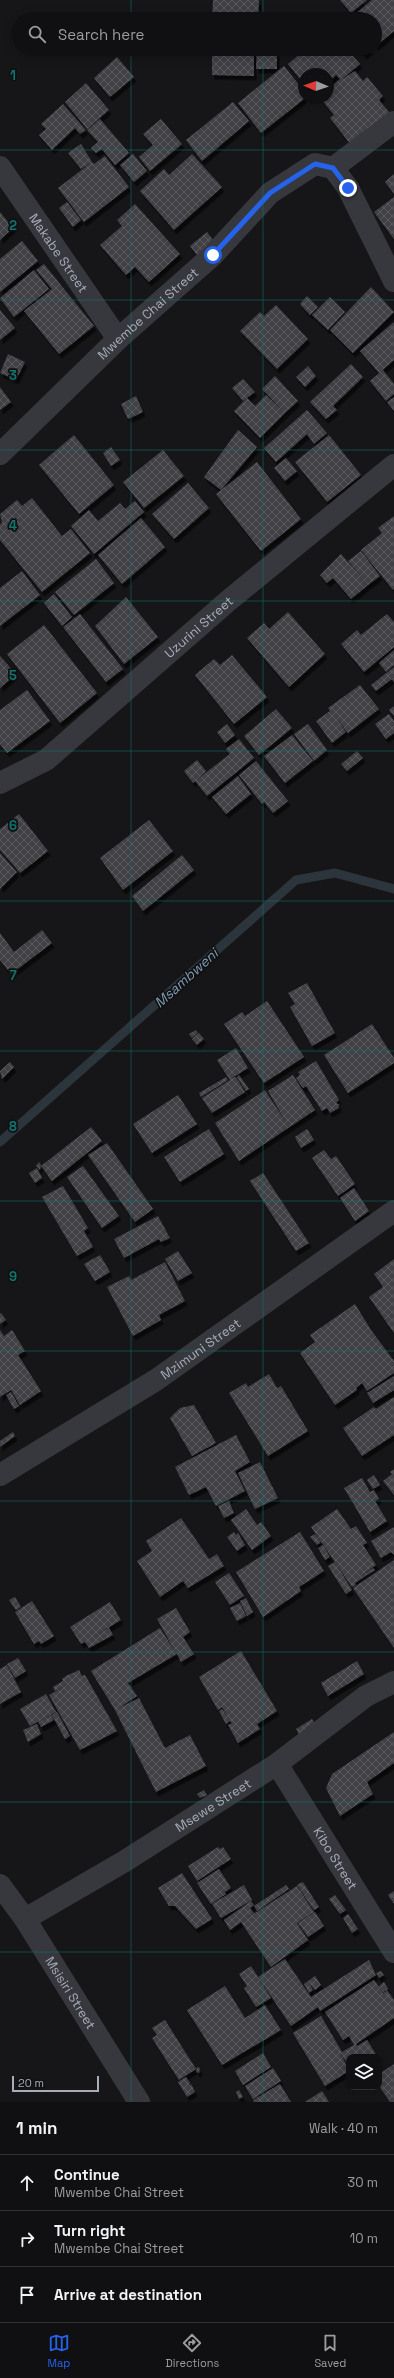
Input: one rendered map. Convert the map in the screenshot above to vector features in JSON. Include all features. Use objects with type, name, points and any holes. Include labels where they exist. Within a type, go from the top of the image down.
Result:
[{"type":"street","points":[[394,122],[333,168],[348,188],[394,281]]},
{"type":"street","name":"Mwembe Chai Street","points":[[0,454],[118,339],[213,255],[270,193],[315,164],[333,168]]},
{"type":"street","name":"Makabe Street","points":[[0,167],[118,339]]},
{"type":"street","name":"Uzurini Street","points":[[0,783],[46,760],[228,601],[394,464]]},
{"type":"street","name":"Mzimuni Street","points":[[0,1475],[156,1380],[394,1211]]},
{"type":"street","name":"Msewe Street","points":[[25,1919],[125,1861],[278,1764],[366,1696],[394,1682]]},
{"type":"street","name":"Kibo Street","points":[[278,1764],[394,1952]]},
{"type":"street","name":"Msisiri Street","points":[[0,1886],[25,1919],[139,2102]]},
{"type":"building","points":[[213,0],[259,0],[258,12],[212,12]]},
{"type":"building","points":[[340,0],[367,0],[352,12],[350,12]]},
{"type":"building","points":[[372,0],[394,0],[394,31],[382,41],[382,12],[357,12]]},
{"type":"building","points":[[212,56],[254,56],[254,76],[212,75]]},
{"type":"building","points":[[257,56],[277,56],[277,69],[256,69]]},
{"type":"building","points":[[298,56],[353,56],[360,64],[341,80],[355,71],[363,81],[367,77],[383,96],[379,100],[390,113],[351,145],[330,118],[334,115],[325,104],[334,104],[334,84],[340,79],[336,75],[334,77],[334,68],[298,68],[298,76],[288,64]]},
{"type":"building","points":[[117,57],[134,77],[110,97],[94,78]]},
{"type":"building","points":[[284,66],[298,84],[298,104],[261,133],[238,103]]},
{"type":"building","points":[[86,83],[109,110],[87,129],[65,102]]},
{"type":"building","points":[[233,102],[249,121],[202,161],[186,140]]},
{"type":"building","points":[[63,104],[86,130],[80,134],[75,128],[52,150],[39,135],[46,129],[41,124]]},
{"type":"building","points":[[100,119],[129,153],[115,165],[102,149],[96,153],[91,148],[98,142],[87,130]]},
{"type":"building","points":[[161,119],[182,144],[150,171],[139,157],[153,145],[143,134]]},
{"type":"building","points":[[81,144],[92,162],[81,169],[68,153]]},
{"type":"building","points":[[133,154],[147,171],[134,182],[120,165]]},
{"type":"building","points":[[192,154],[222,187],[174,230],[140,191],[164,169],[169,175]]},
{"type":"building","points":[[105,156],[129,187],[84,222],[58,188],[92,162],[94,164]]},
{"type":"building","points":[[394,174],[394,194],[385,182]]},
{"type":"building","points":[[394,197],[394,239],[374,212]]},
{"type":"building","points":[[67,202],[81,220],[73,227],[59,208]]},
{"type":"building","points":[[135,204],[180,254],[149,282],[135,267],[126,275],[100,245],[122,226],[117,220]]},
{"type":"building","points":[[0,212],[13,228],[0,240]]},
{"type":"building","points":[[207,232],[217,245],[200,259],[190,246]]},
{"type":"building","points":[[22,241],[38,261],[0,292],[0,259]]},
{"type":"building","points":[[44,264],[94,326],[59,354],[24,311],[52,289],[36,270]]},
{"type":"building","points":[[34,270],[49,289],[14,317],[0,298]]},
{"type":"building","points":[[371,287],[394,312],[353,353],[330,330]]},
{"type":"building","points":[[307,296],[318,307],[310,315],[300,304]]},
{"type":"building","points":[[330,297],[345,312],[328,330],[312,315]]},
{"type":"building","points":[[276,305],[308,339],[277,369],[240,331],[260,312],[264,316]]},
{"type":"building","points":[[0,310],[15,328],[0,340]]},
{"type":"building","points":[[394,322],[394,360],[379,373],[360,351]]},
{"type":"building","points":[[8,354],[25,362],[16,380],[0,373]]},
{"type":"building","points":[[351,364],[363,377],[333,406],[337,410],[326,419],[310,402]]},
{"type":"building","points":[[308,366],[316,376],[305,387],[296,377]]},
{"type":"building","points":[[383,370],[394,384],[394,394],[386,401],[370,381]]},
{"type":"building","points":[[275,376],[298,401],[285,413],[262,389]]},
{"type":"building","points":[[243,379],[255,392],[243,401],[232,388]]},
{"type":"building","points":[[0,387],[11,402],[0,410]]},
{"type":"building","points":[[266,395],[285,413],[260,438],[234,411],[247,398],[255,406]]},
{"type":"building","points":[[136,396],[143,412],[128,419],[121,404]]},
{"type":"building","points":[[394,397],[394,411],[387,402]]},
{"type":"building","points":[[307,410],[327,433],[314,444],[307,434],[276,462],[264,448]]},
{"type":"building","points":[[238,430],[257,447],[221,490],[204,477]]},
{"type":"building","points":[[74,435],[114,485],[79,514],[39,465]]},
{"type":"building","points":[[329,435],[361,475],[327,502],[295,462]]},
{"type":"building","points":[[111,447],[120,460],[111,466],[103,453]]},
{"type":"building","points":[[163,450],[184,476],[144,508],[123,482]]},
{"type":"building","points":[[286,458],[297,471],[285,481],[274,468]]},
{"type":"building","points":[[257,462],[301,519],[261,551],[216,494]]},
{"type":"building","points":[[188,483],[209,508],[174,539],[152,514]]},
{"type":"building","points":[[32,498],[62,536],[71,529],[90,553],[42,592],[0,540],[0,524],[2,523],[0,514],[17,500],[22,506]]},
{"type":"building","points":[[135,501],[144,512],[94,554],[71,526],[89,510],[98,521],[120,503],[125,509]]},
{"type":"building","points":[[394,516],[393,590],[361,550],[382,533],[378,528]]},
{"type":"building","points":[[141,518],[165,547],[122,584],[98,555]]},
{"type":"building","points":[[361,551],[380,576],[368,585],[348,561]]},
{"type":"building","points":[[341,554],[368,585],[351,599],[333,578],[327,583],[320,575]]},
{"type":"building","points":[[96,559],[114,583],[74,615],[55,592]]},
{"type":"building","points":[[22,571],[40,595],[0,626],[0,588]]},
{"type":"building","points":[[54,594],[72,617],[62,626],[44,603]]},
{"type":"building","points":[[126,597],[158,637],[124,664],[95,626]]},
{"type":"building","points":[[288,612],[325,654],[289,687],[247,638],[264,623],[269,629]]},
{"type":"building","points":[[80,614],[123,669],[106,682],[63,627]]},
{"type":"building","points":[[387,614],[394,622],[394,647],[364,672],[341,644],[357,630],[361,635]]},
{"type":"building","points":[[44,625],[97,693],[60,723],[7,654]]},
{"type":"building","points":[[394,650],[394,665],[386,672],[379,663]]},
{"type":"building","points":[[232,655],[267,697],[234,724],[195,675],[214,659],[220,665]]},
{"type":"building","points":[[0,656],[16,674],[0,688]]},
{"type":"building","points":[[394,667],[394,682],[392,679],[376,691],[371,685]]},
{"type":"building","points":[[360,685],[379,709],[348,733],[335,716],[346,732],[332,743],[316,721],[330,711],[328,708]]},
{"type":"building","points":[[27,690],[50,721],[7,753],[0,744],[0,710]]},
{"type":"building","points":[[394,706],[394,716],[389,710]]},
{"type":"building","points":[[276,709],[292,728],[259,755],[244,736]]},
{"type":"building","points":[[389,714],[394,721],[394,733],[386,739],[375,724]]},
{"type":"building","points":[[227,724],[235,735],[225,743],[217,732]]},
{"type":"building","points":[[308,724],[327,750],[314,761],[294,734]]},
{"type":"building","points":[[292,735],[313,761],[285,783],[264,756]]},
{"type":"building","points":[[239,739],[254,758],[207,796],[195,781],[230,754],[226,749]]},
{"type":"building","points":[[357,751],[363,758],[347,771],[341,764]]},
{"type":"building","points":[[197,760],[206,771],[193,783],[184,771]]},
{"type":"building","points":[[256,761],[288,801],[273,813],[264,802],[262,804],[239,775]]},
{"type":"building","points":[[238,776],[251,794],[226,814],[212,797]]},
{"type":"building","points":[[19,814],[48,851],[20,873],[0,850],[0,829]]},
{"type":"building","points":[[149,820],[173,851],[123,890],[100,858]]},
{"type":"building","points":[[0,853],[17,872],[0,889]]},
{"type":"building","points":[[182,855],[194,870],[143,911],[132,896]]},
{"type":"building","points":[[42,930],[52,943],[11,974],[0,960],[0,933],[14,952]]},
{"type":"building","points":[[307,983],[335,1033],[312,1046],[290,1007],[295,1004],[288,993]]},
{"type":"building","points":[[267,1001],[304,1057],[264,1083],[224,1024],[242,1012],[245,1016]]},
{"type":"building","points":[[372,1024],[394,1058],[394,1063],[348,1093],[324,1055]]},
{"type":"building","points":[[196,1030],[198,1033],[192,1038],[189,1034]]},
{"type":"building","points":[[199,1033],[204,1039],[197,1045],[192,1039]]},
{"type":"building","points":[[236,1048],[248,1068],[232,1078],[236,1077],[245,1092],[212,1113],[202,1098],[230,1080],[217,1060]]},
{"type":"building","points":[[316,1061],[339,1100],[336,1103],[340,1105],[338,1106],[339,1108],[330,1113],[327,1108],[322,1111],[306,1086],[303,1088],[296,1078],[300,1075],[298,1072]]},
{"type":"building","points":[[10,1062],[14,1067],[2,1079],[0,1071]]},
{"type":"building","points":[[239,1075],[249,1089],[246,1091],[237,1077]]},
{"type":"building","points":[[293,1075],[315,1110],[239,1161],[215,1123],[265,1090],[287,1124],[268,1091]]},
{"type":"building","points":[[226,1077],[228,1080],[201,1097],[199,1093]]},
{"type":"building","points":[[178,1095],[197,1124],[152,1153],[133,1124]]},
{"type":"building","points":[[91,1127],[102,1141],[52,1181],[41,1166]]},
{"type":"building","points":[[209,1129],[224,1154],[180,1182],[164,1157]]},
{"type":"building","points":[[307,1129],[314,1140],[301,1148],[295,1137]]},
{"type":"building","points":[[107,1143],[153,1209],[135,1222],[88,1155]]},
{"type":"building","points":[[324,1150],[331,1159],[336,1156],[355,1184],[338,1196],[312,1158]]},
{"type":"building","points":[[39,1162],[41,1165],[40,1170],[36,1166]]},
{"type":"building","points":[[83,1166],[119,1216],[102,1228],[67,1177]]},
{"type":"building","points":[[37,1168],[42,1178],[35,1183],[29,1173]]},
{"type":"building","points":[[263,1173],[309,1243],[296,1251],[250,1181]]},
{"type":"building","points":[[63,1186],[88,1228],[84,1231],[93,1247],[77,1256],[42,1197]]},
{"type":"building","points":[[354,1188],[369,1211],[355,1221],[340,1198]]},
{"type":"building","points":[[158,1216],[170,1238],[161,1242],[159,1239],[124,1258],[114,1239]]},
{"type":"building","points":[[178,1251],[192,1273],[178,1281],[165,1259]]},
{"type":"building","points":[[100,1255],[110,1272],[95,1281],[84,1264]]},
{"type":"building","points":[[394,1259],[394,1333],[369,1297],[383,1287],[374,1274]]},
{"type":"building","points":[[165,1262],[185,1301],[159,1315],[161,1320],[133,1336],[107,1287],[129,1276],[131,1280]]},
{"type":"building","points":[[355,1304],[371,1330],[394,1361],[394,1373],[367,1391],[362,1383],[356,1388],[357,1390],[335,1405],[300,1353],[315,1342],[310,1335]]},
{"type":"building","points":[[1,1313],[6,1320],[0,1324],[0,1314]]},
{"type":"building","points":[[0,1330],[4,1336],[12,1330],[25,1351],[18,1355],[41,1391],[20,1405],[11,1390],[0,1397]]},
{"type":"building","points":[[269,1374],[277,1388],[281,1386],[308,1431],[268,1456],[229,1393],[246,1383],[248,1387]]},
{"type":"building","points":[[394,1376],[394,1390],[373,1403],[367,1393]]},
{"type":"building","points":[[11,1392],[19,1406],[14,1409],[6,1395]]},
{"type":"building","points":[[394,1397],[394,1435],[362,1456],[343,1428],[374,1407],[376,1409]]},
{"type":"building","points":[[194,1405],[216,1443],[192,1456],[170,1418],[180,1408]]},
{"type":"building","points":[[13,1432],[15,1436],[0,1447],[0,1441]]},
{"type":"building","points":[[236,1435],[250,1462],[235,1471],[245,1491],[216,1506],[206,1487],[189,1495],[175,1467]]},
{"type":"building","points":[[260,1462],[278,1498],[255,1509],[238,1473]]},
{"type":"building","points":[[394,1469],[394,1495],[383,1481],[392,1474],[390,1472]]},
{"type":"building","points":[[374,1475],[380,1485],[373,1489],[367,1480]]},
{"type":"building","points":[[362,1478],[370,1492],[374,1490],[379,1499],[375,1501],[387,1521],[370,1532],[344,1488]]},
{"type":"building","points":[[229,1501],[234,1513],[224,1518],[218,1506]]},
{"type":"building","points":[[246,1509],[257,1525],[261,1522],[271,1536],[252,1550],[231,1520]]},
{"type":"building","points":[[337,1509],[351,1529],[356,1526],[367,1543],[363,1545],[376,1565],[353,1581],[373,1568],[375,1570],[355,1583],[356,1585],[352,1587],[311,1527]]},
{"type":"building","points":[[181,1518],[209,1559],[217,1554],[224,1566],[188,1588],[183,1581],[160,1597],[137,1561],[152,1551],[146,1541]]},
{"type":"building","points":[[394,1527],[394,1555],[391,1552],[381,1558],[371,1541]]},
{"type":"building","points":[[234,1532],[236,1535],[238,1533],[245,1545],[237,1551],[227,1537]]},
{"type":"building","points":[[300,1532],[324,1571],[299,1587],[301,1591],[263,1617],[236,1572]]},
{"type":"building","points":[[315,1534],[321,1542],[317,1545],[310,1537]]},
{"type":"building","points":[[323,1545],[330,1557],[325,1560],[318,1548]]},
{"type":"building","points":[[394,1560],[394,1648],[353,1588]]},
{"type":"building","points":[[335,1562],[352,1590],[346,1594],[328,1566]]},
{"type":"building","points":[[229,1573],[244,1596],[230,1605],[215,1582]]},
{"type":"building","points":[[15,1597],[21,1607],[16,1610],[9,1600]]},
{"type":"building","points":[[246,1598],[253,1612],[247,1616],[240,1601]]},
{"type":"building","points":[[32,1601],[54,1636],[41,1644],[39,1641],[34,1644],[15,1612]]},
{"type":"building","points":[[110,1602],[121,1620],[93,1637],[109,1628],[113,1635],[89,1648],[85,1642],[81,1644],[70,1627]]},
{"type":"building","points":[[240,1603],[246,1616],[237,1621],[230,1608]]},
{"type":"building","points":[[176,1608],[190,1632],[183,1637],[194,1654],[181,1662],[177,1654],[128,1683],[137,1696],[119,1708],[139,1698],[165,1748],[190,1735],[206,1766],[156,1792],[115,1710],[91,1671],[160,1628],[176,1653],[157,1619]]},
{"type":"building","points":[[241,1651],[277,1711],[257,1724],[260,1729],[238,1743],[228,1725],[232,1723],[230,1721],[226,1724],[219,1711],[222,1709],[229,1719],[222,1707],[218,1710],[199,1677]]},
{"type":"building","points":[[18,1658],[26,1671],[15,1678],[7,1664]]},
{"type":"building","points":[[357,1661],[364,1674],[328,1696],[321,1683]]},
{"type":"building","points":[[7,1665],[21,1692],[0,1704],[0,1669]]},
{"type":"building","points":[[79,1670],[82,1676],[85,1675],[117,1731],[80,1750],[49,1695],[75,1680],[55,1691],[53,1687],[63,1681],[62,1679],[66,1676]]},
{"type":"building","points":[[46,1694],[56,1712],[30,1726],[20,1709]]},
{"type":"building","points":[[57,1712],[70,1736],[65,1739],[52,1715]]},
{"type":"building","points":[[51,1715],[54,1720],[41,1727],[38,1722]]},
{"type":"building","points":[[312,1719],[316,1726],[300,1736],[296,1729]]},
{"type":"building","points":[[37,1724],[41,1734],[28,1742],[23,1730]]},
{"type":"building","points":[[394,1732],[394,1763],[367,1782],[373,1794],[340,1816],[326,1788],[332,1774]]},
{"type":"building","points":[[204,1790],[207,1795],[200,1798],[197,1794]]},
{"type":"building","points":[[218,1847],[220,1849],[223,1847],[231,1859],[197,1881],[188,1866]]},
{"type":"building","points":[[219,1869],[231,1888],[225,1892],[219,1883],[226,1894],[211,1904],[197,1883]]},
{"type":"building","points":[[182,1873],[212,1919],[196,1929],[175,1906],[169,1906],[158,1888]]},
{"type":"building","points":[[303,1882],[319,1907],[314,1910],[297,1885]]},
{"type":"building","points":[[244,1885],[252,1900],[221,1918],[212,1904]]},
{"type":"building","points":[[286,1885],[289,1889],[257,1911],[254,1906]]},
{"type":"building","points":[[297,1886],[314,1912],[297,1923],[308,1940],[271,1967],[241,1922]]},
{"type":"building","points":[[394,1891],[394,1904],[388,1895]]},
{"type":"building","points":[[335,1895],[346,1910],[340,1914],[329,1899]]},
{"type":"building","points":[[251,1901],[254,1905],[250,1908],[254,1913],[230,1930],[224,1920]]},
{"type":"building","points":[[315,1912],[324,1926],[308,1937],[298,1923]]},
{"type":"building","points":[[348,1914],[358,1929],[352,1933],[343,1918]]},
{"type":"building","points":[[285,1959],[315,2003],[311,1997],[369,1960],[376,1975],[320,2011],[318,2007],[291,2026],[258,1977]]},
{"type":"building","points":[[251,1966],[271,1998],[256,2007],[244,1988],[247,1986],[239,1974]]},
{"type":"building","points":[[381,1971],[384,1975],[379,1978],[376,1973]]},
{"type":"building","points":[[315,1976],[321,1985],[315,1990],[309,1983],[313,1990],[309,1993],[304,1984]]},
{"type":"building","points":[[374,1980],[385,1995],[384,1993],[387,1990],[394,2000],[394,2018],[356,2044],[357,2046],[367,2040],[376,2054],[346,2054],[346,2062],[340,2052],[346,2065],[346,2073],[325,2086],[293,2033],[321,2016],[342,2052],[354,2045],[349,2036],[343,2040],[325,2012]]},
{"type":"building","points":[[384,1982],[388,1989],[383,1992],[379,1986]]},
{"type":"building","points":[[225,1986],[245,2018],[265,2005],[281,2030],[222,2065],[187,2010]]},
{"type":"building","points":[[165,2020],[196,2069],[179,2080],[152,2038],[157,2035],[152,2028]]},
{"type":"building","points":[[263,2053],[271,2067],[243,2085],[235,2071]]},
{"type":"building","points":[[394,2064],[394,2102],[390,2102],[382,2090],[382,2072]]},
{"type":"building","points":[[197,2067],[200,2068],[199,2073],[196,2072]]},
{"type":"building","points":[[273,2068],[281,2081],[253,2099],[245,2086]]},
{"type":"building","points":[[186,2077],[190,2083],[188,2086],[191,2084],[195,2092],[187,2097],[178,2082]]},
{"type":"building","points":[[280,2084],[291,2102],[254,2102],[253,2100]]},
{"type":"building","points":[[239,2090],[243,2097],[239,2099],[236,2092]]},
{"type":"building","points":[[322,2091],[329,2102],[305,2102]]},
{"type":"waterway","name":"Msambweni","points":[[0,1142],[296,880],[335,873],[394,889]]},
{"type":"route","points":[[213,255],[270,193],[315,164],[333,168],[348,188]]}]
